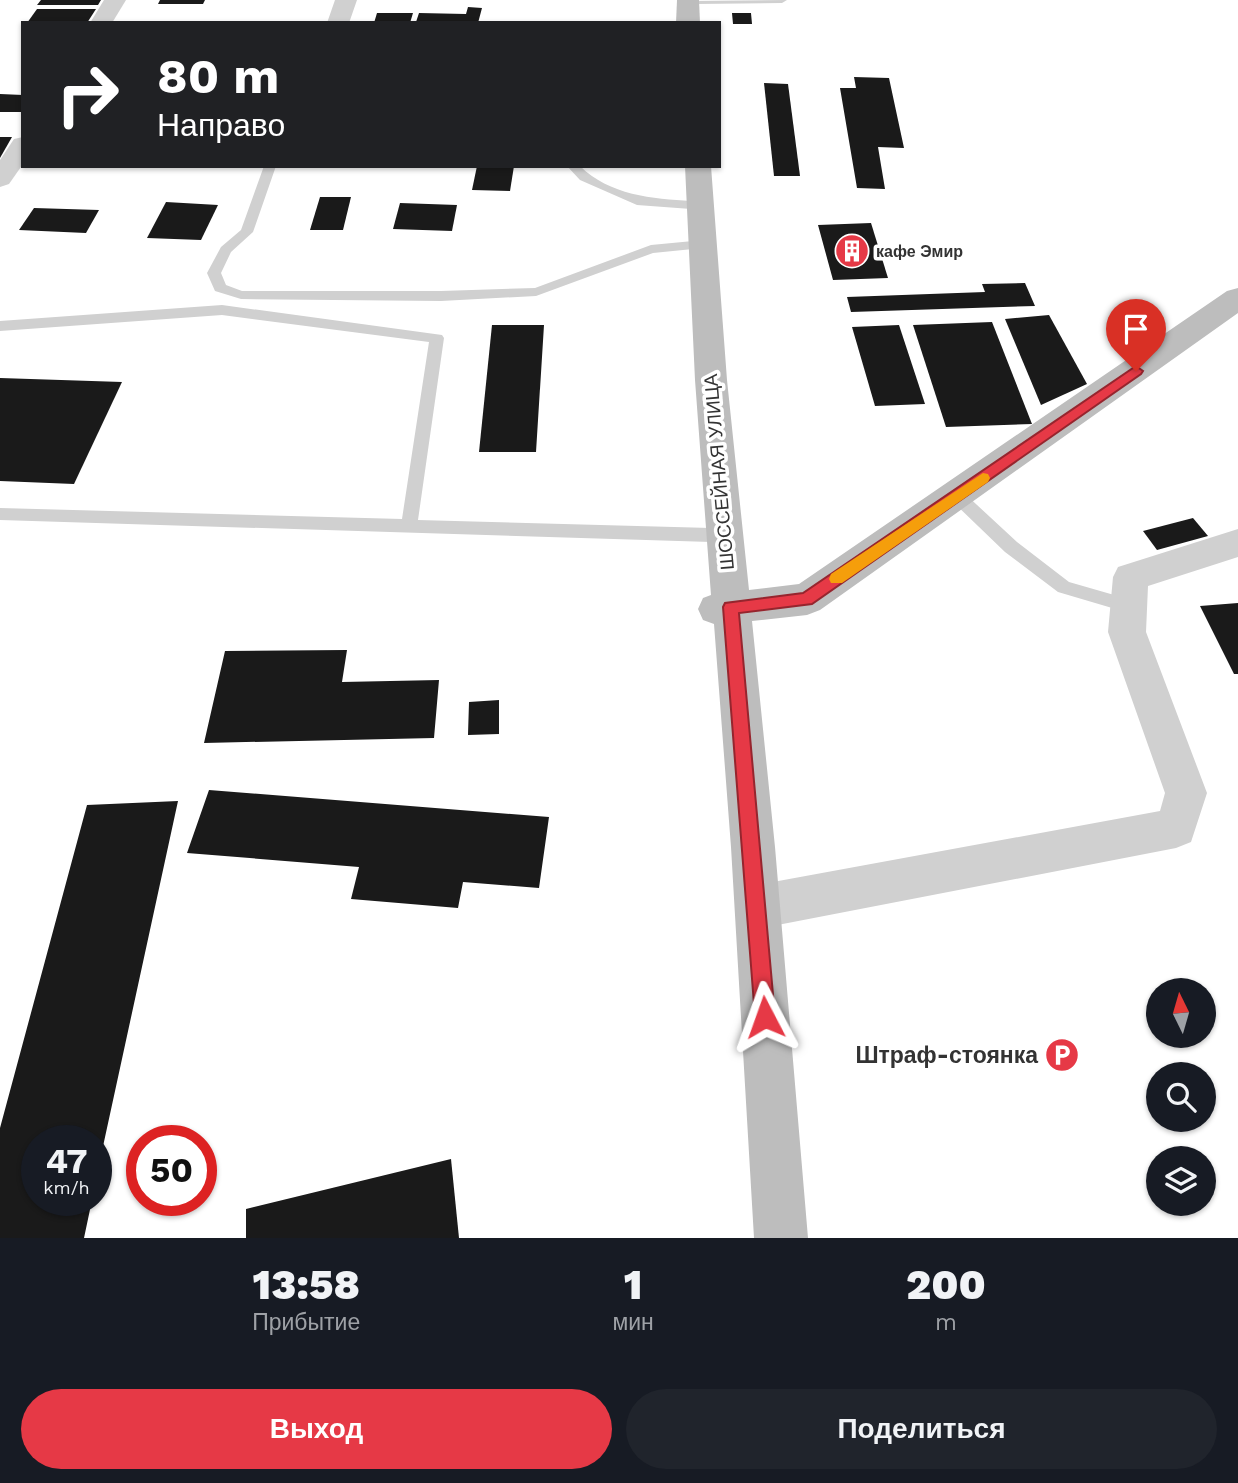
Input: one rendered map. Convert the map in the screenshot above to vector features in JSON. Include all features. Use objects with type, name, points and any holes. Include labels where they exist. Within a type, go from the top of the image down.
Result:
[{"type":"main road","name":"ШОССЕЙНАЯ УЛИЦА","points":[[690,168],[711,380],[759,1238]]},
{"type":"main road","name":"ШОССЕЙНАЯ УЛИЦА","points":[[694,186],[693,245],[711,535],[724,608],[757,907],[781,1238]]},
{"type":"main road","points":[[724,608],[807,599],[1238,298]]},
{"type":"street","points":[[102,21],[115,0]]},
{"type":"street","points":[[339,21],[346,0]]},
{"type":"street","points":[[0,179],[21,147]]},
{"type":"street","points":[[757,907],[1176,828],[1186,793],[1127,632],[1130,577],[1238,542]]},
{"type":"lane","points":[[692,9],[782,0]]},
{"type":"lane","points":[[269,168],[247,232],[226,250],[214,273],[220,288],[241,295],[440,296],[536,292],[651,249],[693,245]]},
{"type":"lane","points":[[575,168],[584,177],[641,202],[694,186]]},
{"type":"lane","points":[[0,326],[222,310],[437,338],[409,524]]},
{"type":"lane","points":[[957,496],[1011,547],[1063,587],[1129,606]]},
{"type":"lane","points":[[0,514],[711,535]]},
{"type":"building","points":[[41,0],[101,0],[98,5],[37,5]]},
{"type":"building","points":[[160,0],[205,0],[203,4],[158,4]]},
{"type":"building","points":[[468,7],[482,8],[479,21],[416,21],[419,13],[466,14]]},
{"type":"building","points":[[37,9],[96,9],[88,21],[28,21]]},
{"type":"building","points":[[377,13],[413,13],[411,21],[375,21]]},
{"type":"building","points":[[732,13],[751,13],[752,24],[733,24]]},
{"type":"building","points":[[854,77],[889,78],[904,148],[878,147],[885,189],[857,188],[840,88],[856,88]]},
{"type":"building","points":[[764,83],[788,84],[800,176],[774,176]]},
{"type":"building","points":[[0,94],[21,95],[21,112],[0,112]]},
{"type":"building","points":[[0,137],[12,137],[0,158]]},
{"type":"building","points":[[477,168],[514,168],[510,191],[472,190]]},
{"type":"building","points":[[320,197],[351,197],[343,230],[310,230]]},
{"type":"building","points":[[166,202],[218,205],[201,240],[147,238]]},
{"type":"building","points":[[400,203],[457,205],[452,231],[393,229]]},
{"type":"building","points":[[34,208],[99,210],[86,233],[19,230]]},
{"type":"building","name":"кафе Эмир","points":[[871,223],[888,278],[833,280],[818,225]]},
{"type":"building","points":[[1025,283],[1035,306],[851,312],[847,297],[985,292],[982,284]]},
{"type":"building","points":[[1049,315],[1087,384],[1041,405],[1005,319]]},
{"type":"building","points":[[992,322],[1032,424],[946,427],[913,325]]},
{"type":"building","points":[[492,325],[544,325],[536,452],[479,452]]},
{"type":"building","points":[[899,325],[925,404],[875,406],[852,327]]},
{"type":"building","points":[[0,378],[122,382],[74,484],[0,481]]},
{"type":"building","points":[[1193,518],[1208,536],[1157,550],[1143,531]]},
{"type":"building","points":[[1238,603],[1238,674],[1234,674],[1200,606]]},
{"type":"building","points":[[347,650],[342,682],[439,680],[434,738],[204,743],[225,651]]},
{"type":"building","points":[[499,700],[499,734],[468,735],[469,702]]},
{"type":"building","points":[[209,790],[549,817],[539,888],[463,882],[458,908],[351,899],[359,867],[187,853]]},
{"type":"building","points":[[178,801],[108,1125],[21,1125],[21,1216],[89,1216],[84,1238],[0,1238],[0,1128],[87,805]]},
{"type":"building","points":[[451,1159],[459,1238],[246,1238],[246,1209]]},
{"type":"slow traffic","points":[[836,579],[983,478]]},
{"type":"place","name":"кафе Эмир","points":[[852,251]]},
{"type":"place","name":"Штраф-стоянка","points":[[1062,1055]]},
{"type":"route","points":[[765,1017],[731,607],[807,599],[1136,371]]}]
